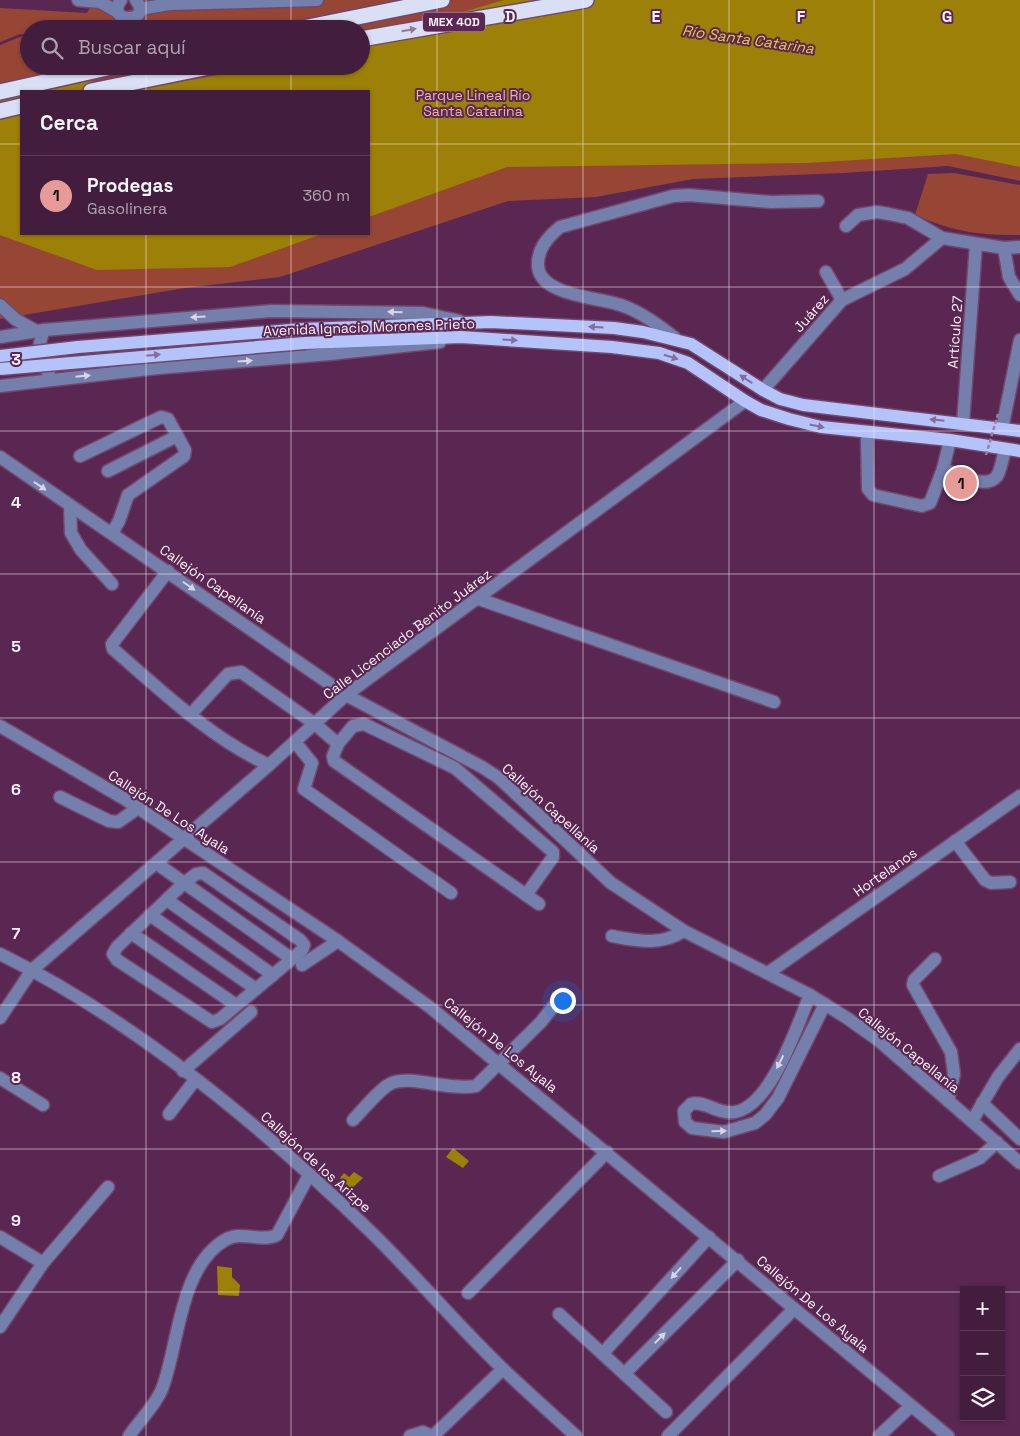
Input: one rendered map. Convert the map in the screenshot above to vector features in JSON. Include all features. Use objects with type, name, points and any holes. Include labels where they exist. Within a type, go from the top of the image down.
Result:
[{"type":"highway","name":"MEX 40D","points":[[343,20],[442,0]]},
{"type":"highway","points":[[548,6],[586,0]]},
{"type":"highway","points":[[548,6],[598,0]]},
{"type":"highway","name":"MEX 40D","points":[[370,37],[548,6]]},
{"type":"highway","points":[[0,92],[76,75]]},
{"type":"highway","points":[[96,90],[170,75]]},
{"type":"highway","points":[[0,111],[20,106]]},
{"type":"main road","name":"Avenida Ignacio Morones Prieto","points":[[0,356],[78,346],[304,329],[460,321],[614,328],[675,338],[706,352],[763,390],[780,399],[803,405],[1020,431]]},
{"type":"main road","name":"Avenida Ignacio Morones Prieto","points":[[0,369],[305,343],[462,337],[612,347],[659,353],[688,363],[745,401],[780,416],[821,427],[950,440],[1020,452]]},
{"type":"street","points":[[78,0],[120,6],[126,19],[130,19],[138,14],[138,4],[317,0]]},
{"type":"street","points":[[675,338],[655,323],[628,307],[565,291],[544,282],[538,274],[538,262],[541,248],[549,236],[560,227],[673,196],[689,194],[771,202],[818,201]]},
{"type":"street","points":[[846,226],[858,215],[877,212],[908,218],[942,238],[1004,248],[1020,247]]},
{"type":"street","name":"Juárez","points":[[763,390],[842,300],[904,269],[942,238]]},
{"type":"street","name":"Artículo 27","points":[[963,423],[976,244]]},
{"type":"street","points":[[1004,248],[1009,277],[1020,295]]},
{"type":"street","points":[[826,272],[842,300]]},
{"type":"street","points":[[0,305],[15,319],[40,331],[38,346],[43,368],[63,379]]},
{"type":"street","name":"Avenida Ignacio Morones Prieto","points":[[0,337],[40,331],[291,311],[423,313],[460,321]]},
{"type":"street","points":[[0,386],[158,368],[422,345],[462,337]]},
{"type":"street","points":[[1002,428],[1020,340]]},
{"type":"street","name":"Calle Licenciado Benito Juárez","points":[[0,1018],[32,970],[269,766],[346,695],[745,401]]},
{"type":"street","points":[[80,456],[161,417],[168,419],[185,450],[184,456],[128,494],[119,521],[112,533]]},
{"type":"street","points":[[108,471],[177,436]]},
{"type":"street","points":[[867,439],[868,489],[873,495],[922,506],[930,503],[943,469],[950,440]]},
{"type":"street","points":[[943,469],[973,480],[989,482],[997,476],[1005,449]]},
{"type":"street","name":"Callejón Capellanía","points":[[0,457],[346,695],[482,767],[498,778],[611,883],[684,931],[810,995],[878,1040],[1020,1162]]},
{"type":"street","points":[[70,506],[71,533],[81,550],[112,584]]},
{"type":"street","points":[[168,571],[112,644],[113,649],[190,715],[248,756],[269,766]]},
{"type":"street","points":[[479,598],[774,702]]},
{"type":"street","points":[[190,715],[228,674],[241,672],[315,724],[338,744]]},
{"type":"street","points":[[526,895],[553,856],[553,852],[455,768],[364,724],[353,726],[338,744],[333,756],[334,761],[526,895],[539,904]]},
{"type":"street","name":"Callejón De Los Ayala","points":[[0,726],[138,808],[338,941],[431,1008],[738,1260],[794,1309],[948,1436]]},
{"type":"street","points":[[295,742],[312,763],[304,790],[451,893]]},
{"type":"street","name":"Hortelanos","points":[[768,973],[1020,796]]},
{"type":"street","points":[[60,797],[109,821],[118,822],[138,808]]},
{"type":"street","points":[[955,841],[985,880],[991,883],[1010,882]]},
{"type":"street","points":[[156,863],[297,962]]},
{"type":"street","points":[[297,962],[304,948],[300,940],[206,875],[196,874],[184,883],[114,950],[114,957],[117,960],[207,1020],[216,1021],[273,975],[338,941]]},
{"type":"street","points":[[167,900],[273,975]]},
{"type":"street","points":[[150,915],[256,989]]},
{"type":"street","points":[[612,936],[645,943],[671,939],[684,931]]},
{"type":"street","points":[[131,933],[236,1005]]},
{"type":"street","name":"Callejón de los Arizpe","points":[[0,954],[32,970],[136,1037],[256,1126],[372,1233],[503,1369],[576,1436]]},
{"type":"street","points":[[935,959],[914,980],[913,985],[951,1052],[954,1074],[948,1101]]},
{"type":"street","points":[[353,1120],[391,1083],[405,1080],[446,1087],[469,1087],[481,1082],[541,1022],[563,994]]},
{"type":"street","points":[[810,995],[792,1038],[771,1079],[754,1104],[740,1111],[724,1112],[699,1103],[691,1104],[684,1111],[685,1122],[692,1128],[724,1132],[755,1123],[772,1108],[825,1004]]},
{"type":"street","points":[[183,1071],[251,1012]]},
{"type":"street","points":[[792,1038],[804,1045]]},
{"type":"street","points":[[972,1121],[998,1076],[1020,1049]]},
{"type":"street","points":[[0,1078],[43,1106]]},
{"type":"street","points":[[169,1114],[195,1080]]},
{"type":"street","points":[[982,1104],[1020,1139]]},
{"type":"street","points":[[939,1176],[980,1158],[997,1142]]},
{"type":"street","points":[[468,1293],[607,1152]]},
{"type":"street","points":[[129,1436],[159,1396],[189,1293],[206,1257],[225,1240],[237,1236],[270,1238],[277,1235],[309,1175]]},
{"type":"street","points":[[0,1327],[43,1263],[108,1187]]},
{"type":"street","points":[[0,1237],[43,1263]]},
{"type":"street","points":[[603,1353],[709,1237]]},
{"type":"street","points":[[625,1373],[738,1260]]},
{"type":"street","points":[[668,1436],[794,1309]]},
{"type":"street","points":[[559,1314],[666,1412]]},
{"type":"street","points":[[410,1436],[423,1432],[433,1436],[503,1369]]},
{"type":"street","points":[[879,1436],[911,1406]]},
{"type":"path","points":[[986,455],[998,414]]},
{"type":"green space","name":"Río Santa Catarina","points":[[170,0],[1020,0],[1020,181],[948,166],[843,173],[693,179],[596,197],[508,201],[280,277],[185,288],[0,319],[0,45],[20,37],[20,75],[370,75],[370,20],[20,20],[20,34],[0,42],[0,8],[87,13],[93,3],[113,14]]},
{"type":"green space","points":[[954,173],[1020,185],[1020,235],[992,235],[953,229],[915,215],[928,174]]},
{"type":"water","name":"Río Santa Catarina","points":[[504,0],[1020,0],[1020,167],[956,154],[806,163],[507,167],[370,217],[370,90],[20,90],[20,235],[319,235],[230,267],[97,270],[0,235],[0,90],[26,77],[157,86],[218,75],[370,75],[370,39]]},
{"type":"water","points":[[453,1148],[469,1161],[463,1168],[446,1157]]},
{"type":"water","points":[[354,1172],[363,1178],[351,1189],[340,1178],[344,1173],[349,1177]]},
{"type":"water","points":[[217,1266],[232,1268],[232,1277],[240,1285],[239,1296],[218,1295]]},
{"type":"place","name":"Prodegas","points":[[961,483]]},
{"type":"park label","name":"Parque Lineal Río Santa Catarina","points":[[473,104]]}]
